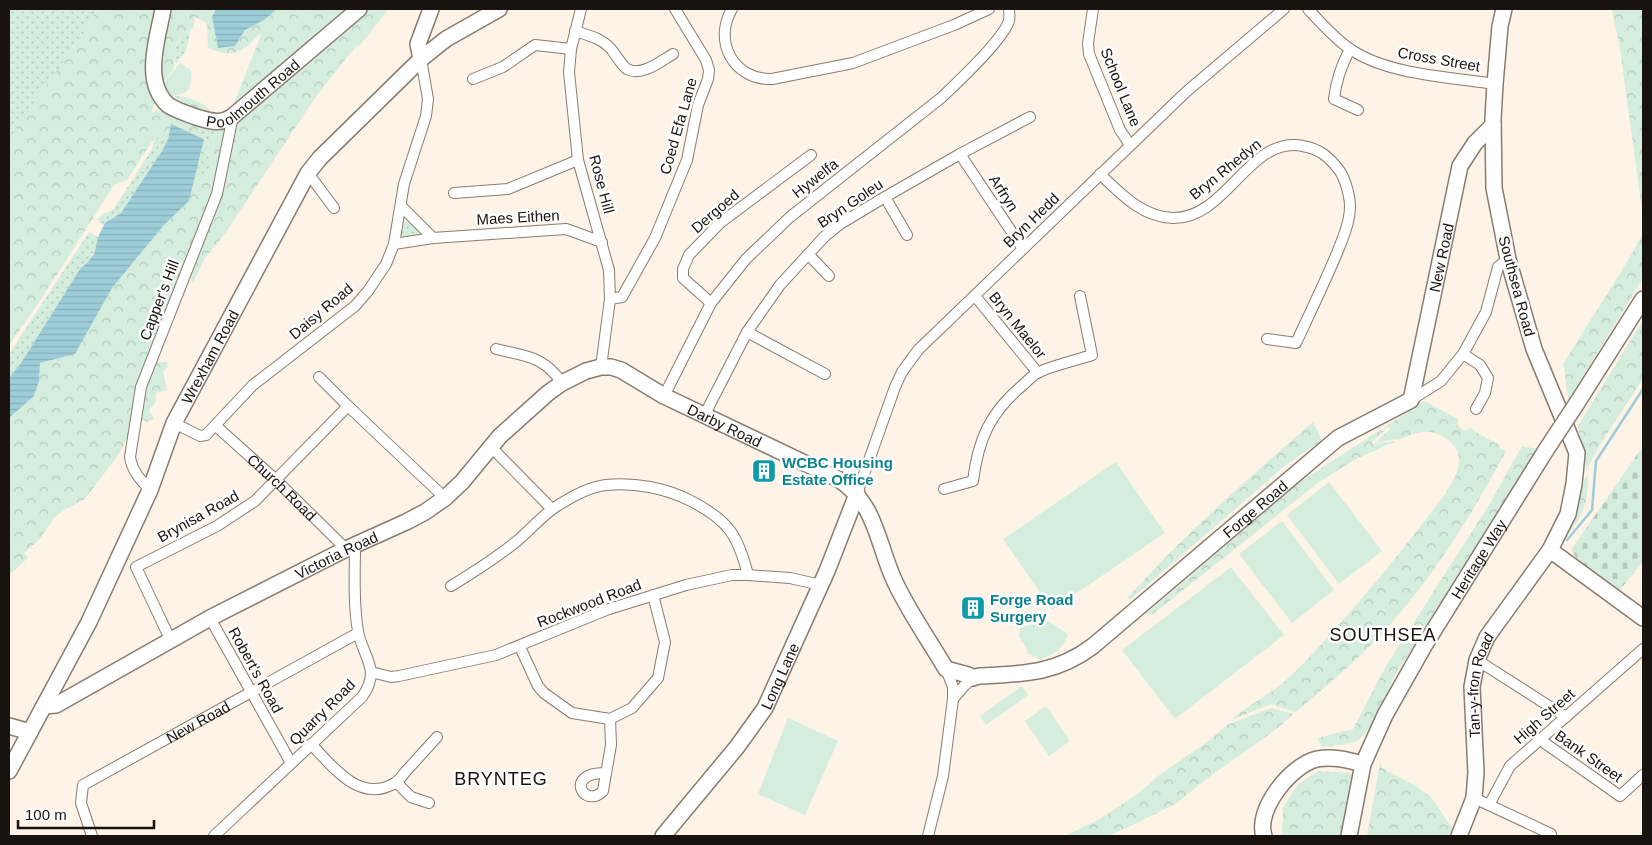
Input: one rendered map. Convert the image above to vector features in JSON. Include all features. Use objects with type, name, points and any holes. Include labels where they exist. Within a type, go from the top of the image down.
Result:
[{"type":"street","name":"Poolmouth Road","points":[[163,9],[153,62],[155,82],[160,94],[169,105],[192,116],[213,122],[226,121],[233,116],[360,9]]},
{"type":"street","points":[[421,59],[418,44],[431,9]]},
{"type":"street","name":"Wrexham Road","points":[[9,771],[89,622],[150,490],[174,423],[308,174],[320,158],[421,59],[446,39],[499,9]]},
{"type":"street","name":"Rose Hill","points":[[581,9],[571,49],[569,72],[578,160],[609,270],[610,299],[601,367]]},
{"type":"street","name":"Coed Efa Lane","points":[[610,299],[622,297],[655,238],[687,160],[698,105],[708,79],[710,70],[706,60],[675,9]]},
{"type":"street","points":[[732,9],[726,18],[724,31],[729,55],[737,66],[748,74],[762,80],[772,80],[852,64],[954,25],[990,9]]},
{"type":"street","name":"Hywelfa","points":[[664,396],[711,303],[746,259],[790,217],[941,98],[964,76],[1001,34],[1009,20],[1009,9]]},
{"type":"street","name":"School Lane","points":[[1093,9],[1088,43],[1089,54],[1120,130],[1130,145]]},
{"type":"street","name":"Bryn Hedd","points":[[857,494],[894,387],[918,350],[1202,77],[1284,9]]},
{"type":"street","name":"Cross Street","points":[[1308,9],[1350,49],[1371,60],[1397,69],[1495,84]]},
{"type":"street","name":"Southsea Road","points":[[1504,9],[1500,26],[1495,84],[1493,125],[1494,188],[1508,260],[1534,350],[1577,453],[1574,484],[1568,514],[1550,550]]},
{"type":"street","points":[[576,31],[598,39],[609,47],[626,68],[634,71],[645,70],[673,54]]},
{"type":"street","points":[[473,79],[503,66],[535,45],[571,49]]},
{"type":"street","points":[[1350,49],[1340,67],[1334,99],[1358,110]]},
{"type":"street","name":"Daisy Road","points":[[174,423],[200,436],[206,435],[253,385],[355,306],[368,291],[386,264],[394,244],[404,184],[423,127],[428,99],[421,59]]},
{"type":"street","name":"Capper's Hill","points":[[150,490],[137,476],[131,466],[130,456],[141,386],[217,194],[233,116]]},
{"type":"street","name":"Bryn Goleu","points":[[704,416],[747,332],[780,286],[825,236],[840,224],[885,197],[1030,117]]},
{"type":"street","name":"New Road","points":[[1411,400],[1460,166],[1475,143],[1493,125]]},
{"type":"street","name":"Bryn Rhedyn","points":[[1100,174],[1125,198],[1138,207],[1160,216],[1173,218],[1188,216],[1211,204],[1265,153],[1280,146],[1297,144],[1315,148],[1329,157],[1343,175],[1350,205],[1344,236],[1296,343],[1267,340]]},
{"type":"street","name":"Arfryn","points":[[960,154],[1023,249]]},
{"type":"street","name":"Dergoed","points":[[711,303],[683,278],[682,269],[689,255],[720,223],[811,155]]},
{"type":"street","points":[[454,193],[508,189],[578,160]]},
{"type":"street","points":[[308,174],[334,208]]},
{"type":"street","points":[[885,197],[907,235]]},
{"type":"street","points":[[401,206],[433,238]]},
{"type":"street","name":"Maes Eithen","points":[[394,244],[433,238],[566,229],[602,242]]},
{"type":"street","points":[[808,254],[829,276]]},
{"type":"street","name":"Forge Road","points":[[946,668],[973,678],[1018,674],[1049,669],[1070,662],[1082,655],[1338,438],[1411,400],[1441,381],[1463,354],[1486,312],[1498,267],[1508,260]]},
{"type":"street","name":"Bryn Maelor","points":[[975,296],[1038,373]]},
{"type":"street","points":[[944,489],[973,481],[980,445],[995,413],[1012,394],[1038,373],[1092,355],[1080,296]]},
{"type":"street","name":"Heritage Way","points":[[1349,836],[1363,764],[1385,715],[1404,680],[1546,450],[1643,298]]},
{"type":"street","points":[[747,332],[825,374]]},
{"type":"street","points":[[496,349],[538,359],[554,370],[562,383]]},
{"type":"street","points":[[1463,354],[1480,365],[1488,378],[1485,393],[1476,409]]},
{"type":"street","name":"Darby Road","points":[[601,367],[622,370],[664,396],[838,480],[857,494],[870,515],[894,581],[946,668]]},
{"type":"street","name":"Victoria Road","points":[[44,706],[58,704],[210,618],[351,547],[406,522],[445,498],[462,482],[500,436],[548,394],[562,383],[586,371],[601,367]]},
{"type":"street","points":[[319,377],[445,498]]},
{"type":"street","name":"Brynisa Road","points":[[171,641],[136,567],[217,526],[255,501],[348,406]]},
{"type":"street","name":"Church Road","points":[[216,426],[351,547]]},
{"type":"street","points":[[491,447],[552,509]]},
{"type":"street","points":[[451,586],[504,551],[552,509],[583,492],[605,485],[640,485],[677,493],[708,509],[730,528],[743,554],[748,575]]},
{"type":"street","name":"Long Lane","points":[[663,836],[716,774],[765,708],[821,585],[857,494]]},
{"type":"street","name":"Quarry Road","points":[[214,836],[362,697],[370,683],[370,672],[358,632],[351,547]]},
{"type":"street","points":[[1550,550],[1643,618]]},
{"type":"street","name":"Tan-y-fron Road","points":[[1459,836],[1474,798],[1476,774],[1472,687],[1477,660],[1487,637],[1550,550]]},
{"type":"street","name":"Rockwood Road","points":[[370,672],[391,677],[478,660],[520,647],[606,610],[653,595],[722,577],[748,575],[790,578],[821,585]]},
{"type":"street","points":[[520,647],[538,686],[544,693],[572,713],[610,719],[632,708],[658,678],[665,642],[653,595]]},
{"type":"street","name":"Robert's Road","points":[[210,618],[291,763]]},
{"type":"street","name":"New Road","points":[[92,836],[82,803],[83,785],[358,632]]},
{"type":"street","name":"High Street","points":[[1489,805],[1510,766],[1643,649]]},
{"type":"street","points":[[1477,660],[1566,717]]},
{"type":"street","points":[[928,836],[943,776],[954,699],[953,687],[946,668]]},
{"type":"street","points":[[954,699],[973,678]]},
{"type":"street","points":[[606,773],[611,745],[610,719]]},
{"type":"street","points":[[9,726],[30,732]]},
{"type":"street","points":[[311,744],[343,778],[354,785],[369,789],[381,788],[396,782],[437,737]]},
{"type":"street","name":"Bank Street","points":[[1539,739],[1620,796],[1643,775]]},
{"type":"street","points":[[1264,836],[1262,829],[1271,800],[1282,783],[1298,769],[1316,759],[1326,758],[1342,758],[1363,764]]},
{"type":"street","points":[[396,782],[411,797],[429,803]]},
{"type":"street","points":[[1474,798],[1551,834]]},
{"type":"green space","points":[[9,9],[97,9],[82,36],[9,141]]},
{"type":"green space","points":[[97,9],[216,9],[212,17],[218,48],[235,45],[245,30],[264,20],[277,9],[389,9],[360,45],[356,46],[317,95],[224,235],[205,258],[193,283],[190,274],[183,275],[186,282],[186,292],[179,302],[147,366],[159,362],[167,362],[168,367],[163,371],[167,390],[156,393],[156,402],[149,410],[154,419],[147,422],[141,419],[132,428],[119,454],[85,499],[55,517],[38,541],[24,553],[28,558],[9,575],[9,418],[34,396],[39,381],[40,363],[75,354],[112,288],[164,225],[189,201],[194,179],[212,169],[207,148],[216,130],[226,123],[262,33],[237,52],[223,53],[208,48],[207,23],[195,17],[193,29],[183,34],[173,51],[174,69],[161,86],[151,113],[159,109],[169,96],[180,96],[195,101],[209,109],[206,119],[194,134],[171,124],[168,139],[155,137],[127,180],[114,185],[40,301],[9,345],[9,141],[36,99],[82,36]]},
{"type":"green space","points":[[1612,9],[1643,9],[1643,218],[1620,49]]},
{"type":"green space","points":[[191,29],[186,51],[176,64],[173,51],[184,33]]},
{"type":"green space","points":[[180,63],[191,70],[190,87],[185,93],[169,96],[161,86]]},
{"type":"green space","points":[[204,123],[216,130],[207,148],[212,169],[194,179],[204,139],[194,134]]},
{"type":"green space","points":[[155,137],[168,139],[121,213],[104,225],[97,220],[103,214],[113,210],[152,149]]},
{"type":"green space","points":[[410,222],[419,231],[418,236],[405,238],[401,234],[403,224]]},
{"type":"green space","points":[[89,232],[98,237],[92,255],[80,269],[21,363],[9,378],[9,354]]},
{"type":"green space","points":[[1643,233],[1643,278],[1569,399],[1563,365]]},
{"type":"green space","points":[[1643,320],[1643,379],[1591,461],[1587,472],[1588,484],[1586,501],[1579,519],[1570,532],[1568,530],[1587,474],[1578,426]]},
{"type":"green space","points":[[1424,401],[1458,419],[1458,425],[1461,429],[1465,431],[1471,428],[1500,445],[1499,448],[1506,451],[1478,502],[1446,552],[1412,599],[1355,661],[1296,712],[1271,704],[1231,720],[1284,682],[1338,626],[1435,508],[1454,480],[1459,462],[1458,454],[1450,442],[1438,434],[1421,432],[1398,440],[1375,443],[1390,429],[1389,427],[1382,429]]},
{"type":"green space","points":[[1313,422],[1322,440],[1286,465],[1130,600],[1128,597],[1194,529]]},
{"type":"green space","points":[[1386,429],[1372,442],[1373,444],[1396,441],[1356,459],[1319,482],[1153,614],[1146,614],[1300,482],[1377,432]]},
{"type":"green space","points":[[1522,446],[1538,449],[1395,675],[1374,721],[1362,737],[1356,741],[1322,747],[1317,738],[1353,729],[1386,666],[1489,505]]},
{"type":"green space","points":[[1643,446],[1643,562],[1619,591],[1578,560],[1571,550]]},
{"type":"green space","points":[[1116,462],[1165,533],[1052,610],[1003,539]]},
{"type":"green space","points":[[1329,482],[1382,551],[1339,584],[1287,515]]},
{"type":"green space","points":[[1282,521],[1334,590],[1292,623],[1239,554]]},
{"type":"green space","points":[[1231,567],[1284,635],[1175,719],[1122,650]]},
{"type":"green space","points":[[1047,620],[1068,634],[1063,644],[1057,650],[1050,656],[1040,660],[1028,653],[1019,637],[1020,628]]},
{"type":"green space","points":[[1022,686],[1028,695],[986,725],[980,716]]},
{"type":"green space","points":[[1046,706],[1070,741],[1049,756],[1025,721]]},
{"type":"green space","points":[[1271,708],[1294,714],[1177,803],[1107,836],[1064,836],[1100,819],[1139,793],[1158,776],[1206,743],[1227,725]]},
{"type":"green space","points":[[788,718],[838,741],[805,815],[758,794]]},
{"type":"green space","points":[[1380,763],[1382,768],[1416,786],[1431,797],[1452,828],[1449,836],[1367,836]]},
{"type":"green space","points":[[1318,771],[1350,773],[1354,781],[1345,836],[1282,836],[1283,807],[1298,784]]},
{"type":"water","points":[[216,9],[277,9],[264,20],[245,30],[235,46],[218,48],[212,17]]},
{"type":"water","points":[[171,124],[204,139],[189,201],[164,225],[112,288],[75,354],[40,363],[39,381],[34,396],[9,418],[9,378],[21,363],[80,269],[94,254],[98,237],[105,223],[121,213],[162,151],[168,139]]},
{"type":"waterway","points":[[1567,540],[1592,510],[1596,461],[1643,389]]},
{"type":"place","name":"WCBC Housing Estate Office","points":[[764,471]]},
{"type":"place","name":"Forge Road Surgery","points":[[973,608]]},
{"type":"district","name":"SOUTHSEA","points":[[1383,635]]},
{"type":"district","name":"BRYNTEG","points":[[501,779]]}]
